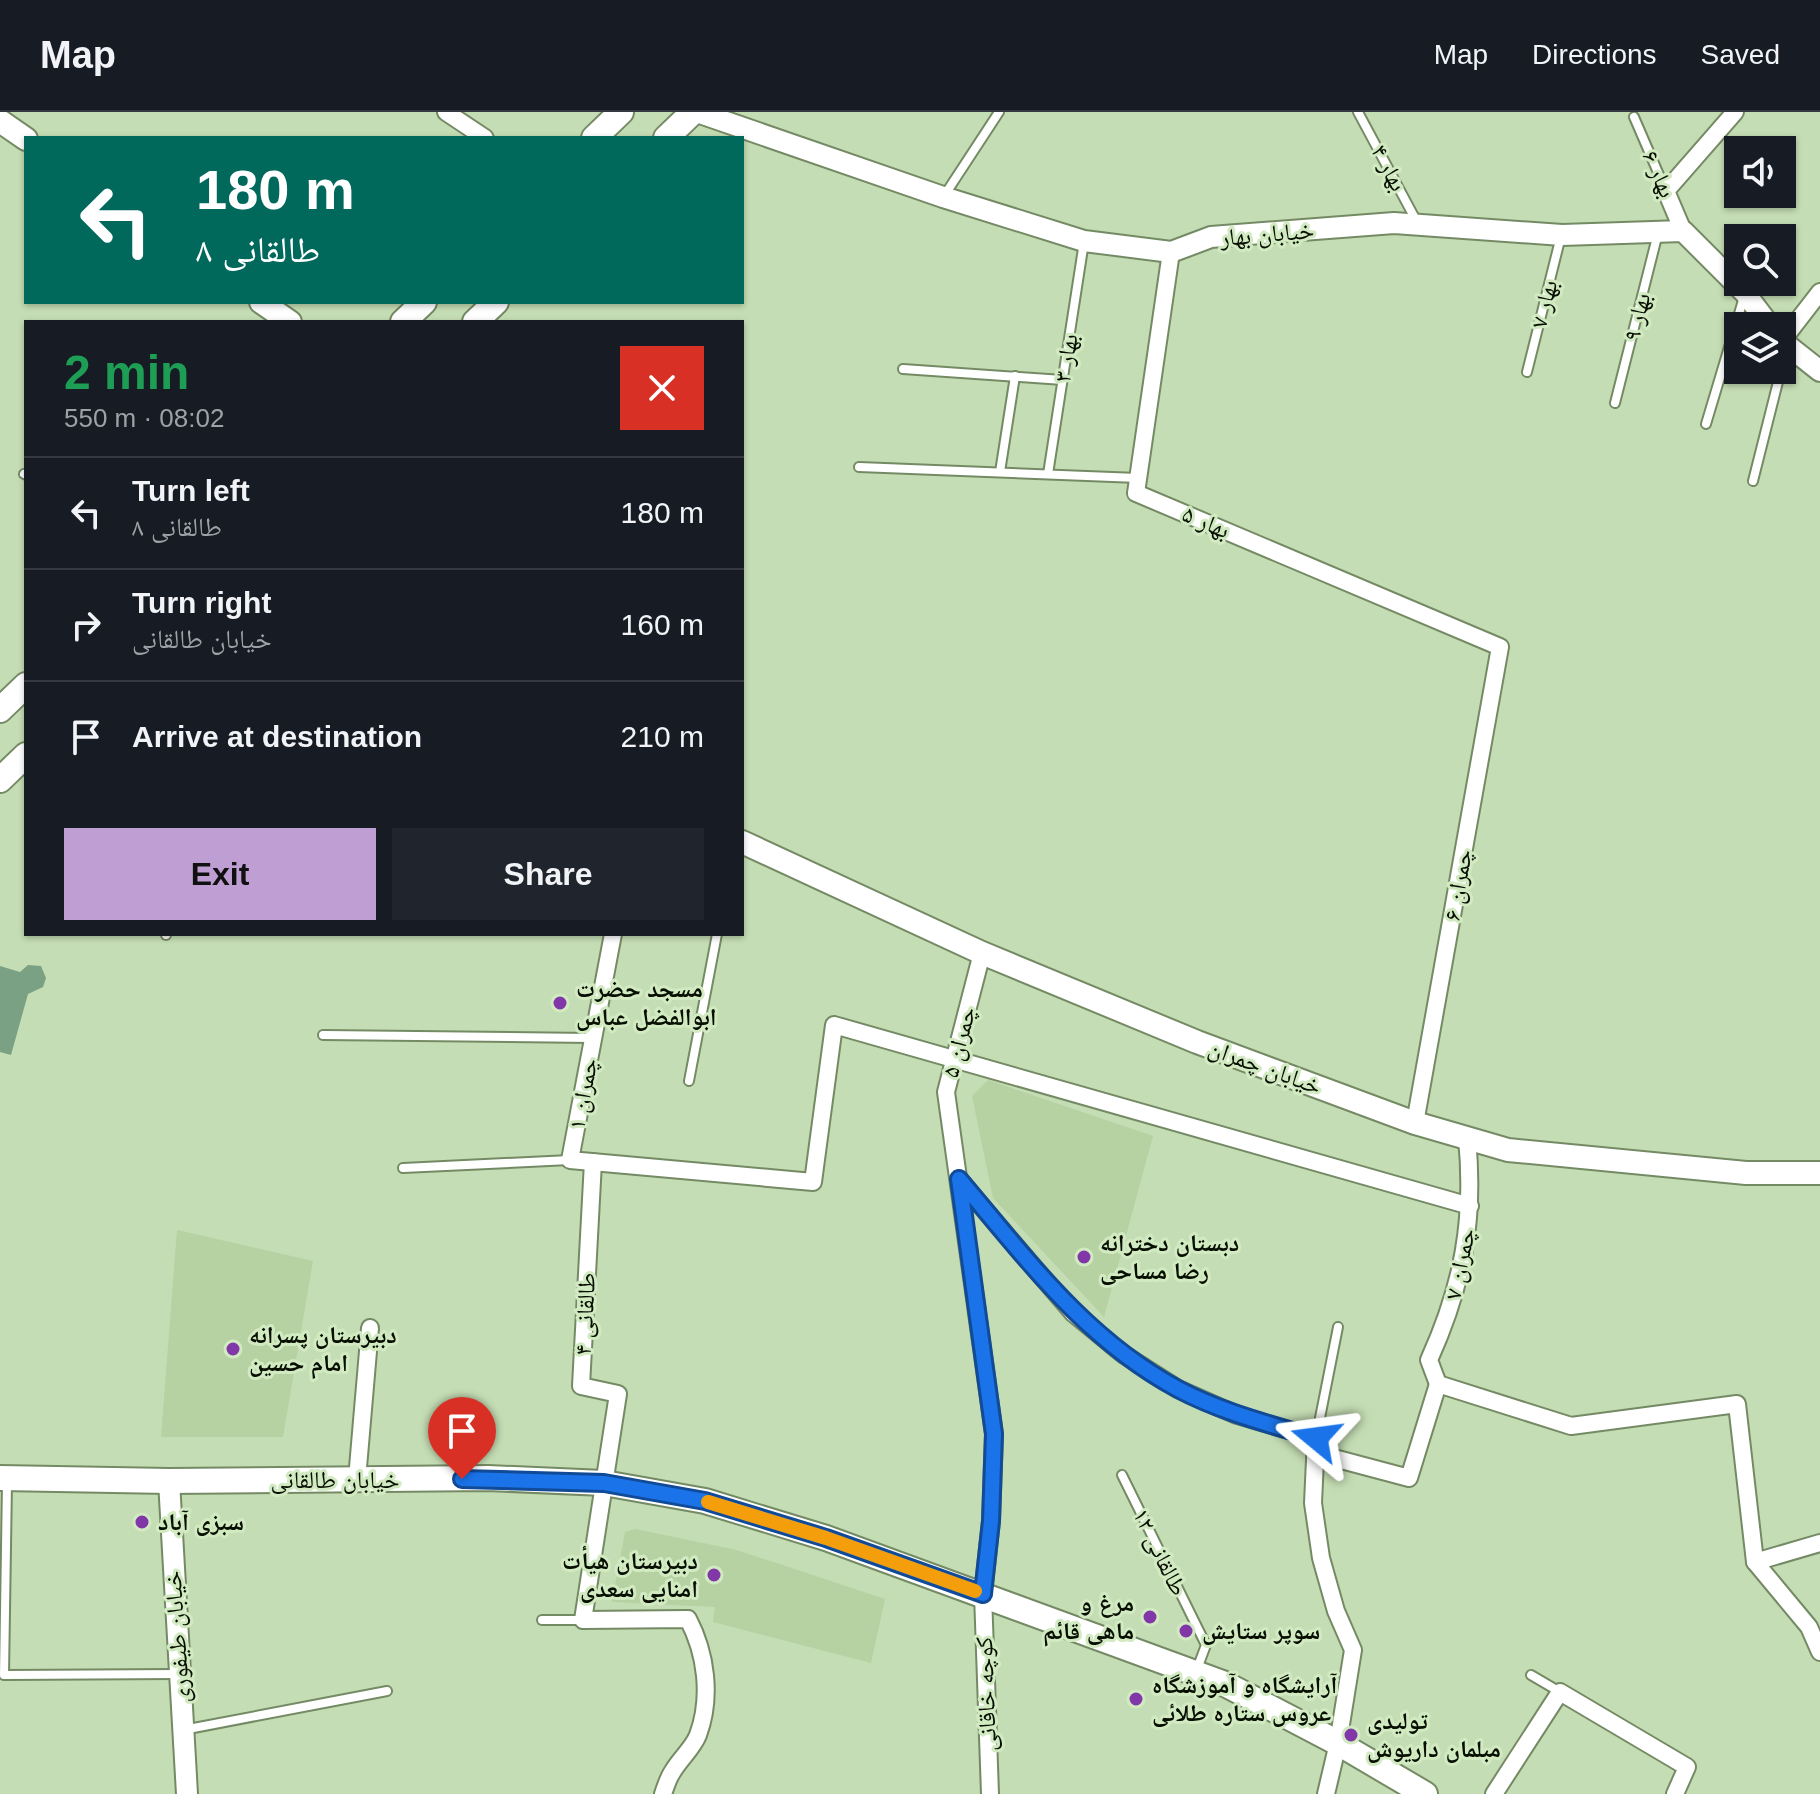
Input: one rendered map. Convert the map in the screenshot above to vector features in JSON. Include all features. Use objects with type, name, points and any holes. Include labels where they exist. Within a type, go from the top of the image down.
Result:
[{"type":"main road","points":[[596,136],[621,112]]},
{"type":"main road","points":[[668,136],[695,112]]},
{"type":"main road","points":[[0,121],[24,138]]},
{"type":"main road","points":[[264,304],[287,320]]},
{"type":"main road","points":[[405,320],[422,304]]},
{"type":"main road","points":[[477,320],[494,304]]},
{"type":"main road","points":[[0,710],[24,687]]},
{"type":"main road","points":[[0,780],[24,757]]},
{"type":"main road","name":"خیابان چمران","points":[[744,843],[982,953],[1197,1042],[1415,1123],[1508,1150],[1746,1173],[1820,1173]]},
{"type":"main road","name":"خیابان طالقانی","points":[[4,1478],[169,1481],[488,1478],[604,1483],[705,1501],[826,1538],[1225,1684],[1338,1743],[1425,1794]]},
{"type":"street","points":[[446,112],[482,136]]},
{"type":"street","name":"خیابان بهار","points":[[695,112],[943,197],[1084,241],[1171,252],[1211,237],[1394,223],[1562,235],[1683,231]]},
{"type":"street","points":[[1666,191],[1735,112]]},
{"type":"street","name":"بهار ۶","points":[[1666,191],[1683,231]]},
{"type":"street","points":[[1683,231],[1724,272]]},
{"type":"street","points":[[1138,478],[1171,252]]},
{"type":"street","points":[[1796,326],[1820,292]]},
{"type":"street","points":[[1747,296],[1759,312]]},
{"type":"street","points":[[1796,352],[1820,371]]},
{"type":"street","name":"بهار ۵","points":[[1138,478],[1136,493],[1500,647]]},
{"type":"street","name":"چمران ۶","points":[[1415,1123],[1500,647]]},
{"type":"street","name":"چمران ۱","points":[[570,1160],[613,936]]},
{"type":"street","name":"چمران ۵","points":[[982,953],[946,1092],[994,1434],[991,1521],[983,1594]]},
{"type":"street","points":[[570,1160],[813,1182],[834,1025],[1470,1206]]},
{"type":"street","name":"چمران ۷","points":[[1438,1384],[1429,1360],[1447,1321],[1461,1273],[1470,1206],[1471,1174],[1467,1138]]},
{"type":"street","name":"طالقانی ۴","points":[[593,1162],[581,1386],[618,1394],[604,1483]]},
{"type":"street","points":[[959,1179],[1073,1313],[1123,1354],[1178,1389],[1237,1415],[1409,1478],[1438,1384],[1571,1426],[1737,1404],[1755,1562],[1809,1627],[1820,1652]]},
{"type":"street","points":[[357,1479],[370,1328]]},
{"type":"street","points":[[1315,1446],[1313,1503],[1321,1558],[1336,1611],[1353,1650],[1326,1794]]},
{"type":"street","name":"خیابان طیفوری","points":[[169,1481],[187,1794]]},
{"type":"street","points":[[604,1483],[583,1620],[688,1619],[696,1635],[705,1671],[703,1712],[697,1737],[671,1773],[663,1794]]},
{"type":"street","points":[[1755,1562],[1820,1543]]},
{"type":"street","name":"کوچه خاقانی","points":[[983,1594],[990,1794]]},
{"type":"street","points":[[1494,1794],[1560,1692],[1687,1767],[1675,1794]]},
{"type":"lane","points":[[943,197],[999,112]]},
{"type":"lane","name":"بهار ۴","points":[[1358,112],[1419,225]]},
{"type":"lane","name":"بهار ۶","points":[[1634,117],[1666,191]]},
{"type":"lane","name":"بهار ۹","points":[[1615,403],[1658,232]]},
{"type":"lane","name":"بهار ۷","points":[[1527,372],[1562,235]]},
{"type":"lane","name":"بهار ۳","points":[[1048,474],[1084,241]]},
{"type":"lane","points":[[1706,424],[1744,296]]},
{"type":"lane","points":[[903,369],[1063,380]]},
{"type":"lane","points":[[1000,472],[1015,376]]},
{"type":"lane","points":[[1753,481],[1778,384]]},
{"type":"lane","points":[[859,467],[1138,478]]},
{"type":"lane","points":[[689,1081],[717,936]]},
{"type":"lane","points":[[323,1035],[593,1038]]},
{"type":"lane","points":[[403,1168],[570,1160]]},
{"type":"lane","points":[[1315,1446],[1338,1327]]},
{"type":"lane","name":"طالقانی ۱۲","points":[[1122,1475],[1206,1645],[1195,1673]]},
{"type":"lane","points":[[4,1478],[4,1675],[179,1674]]},
{"type":"lane","points":[[542,1620],[583,1620]]},
{"type":"lane","points":[[1531,1675],[1560,1692]]},
{"type":"lane","points":[[183,1730],[387,1691]]},
{"type":"shaded area","name":"دبستان دخترانه رضا مساحی","points":[[988,1080],[1153,1136],[1104,1317],[993,1198],[972,1096]]},
{"type":"shaded area","name":"دبیرستان پسرانه امام حسین","points":[[177,1230],[313,1261],[283,1437],[161,1437]]},
{"type":"shaded area","name":"دبیرستان هیأت امنایی سعدی","points":[[635,1529],[737,1550],[885,1599],[871,1663],[713,1622],[715,1607],[612,1602],[625,1532]]},
{"type":"building","points":[[28,965],[41,966],[46,978],[43,987],[28,994],[11,1055],[0,1052],[0,966],[20,972]]},
{"type":"slow traffic","points":[[708,1502],[826,1538],[975,1591]]},
{"type":"place","name":"مسجد حضرت ابوالفضل عباس","points":[[560,1003]]},
{"type":"place","name":"دبستان دخترانه رضا مساحی","points":[[1084,1257]]},
{"type":"place","name":"دبیرستان پسرانه امام حسین","points":[[233,1349]]},
{"type":"place","name":"سبزی آباد","points":[[142,1522]]},
{"type":"place","name":"دبیرستان هیأت امنایی سعدی","points":[[714,1575]]},
{"type":"place","name":"مرغ و ماهی قائم","points":[[1150,1617]]},
{"type":"place","name":"سوپر ستایش","points":[[1186,1631]]},
{"type":"place","name":"آرایشگاه و آموزشگاه عروس ستاره طلائی","points":[[1136,1699]]},
{"type":"place","name":"تولیدی مبلمان داریوش","points":[[1351,1735]]},
{"type":"route","points":[[462,1479],[604,1483],[705,1501],[826,1538],[983,1594],[991,1521],[994,1434],[959,1179],[1073,1313],[1123,1354],[1178,1389],[1237,1415],[1316,1438]]}]
